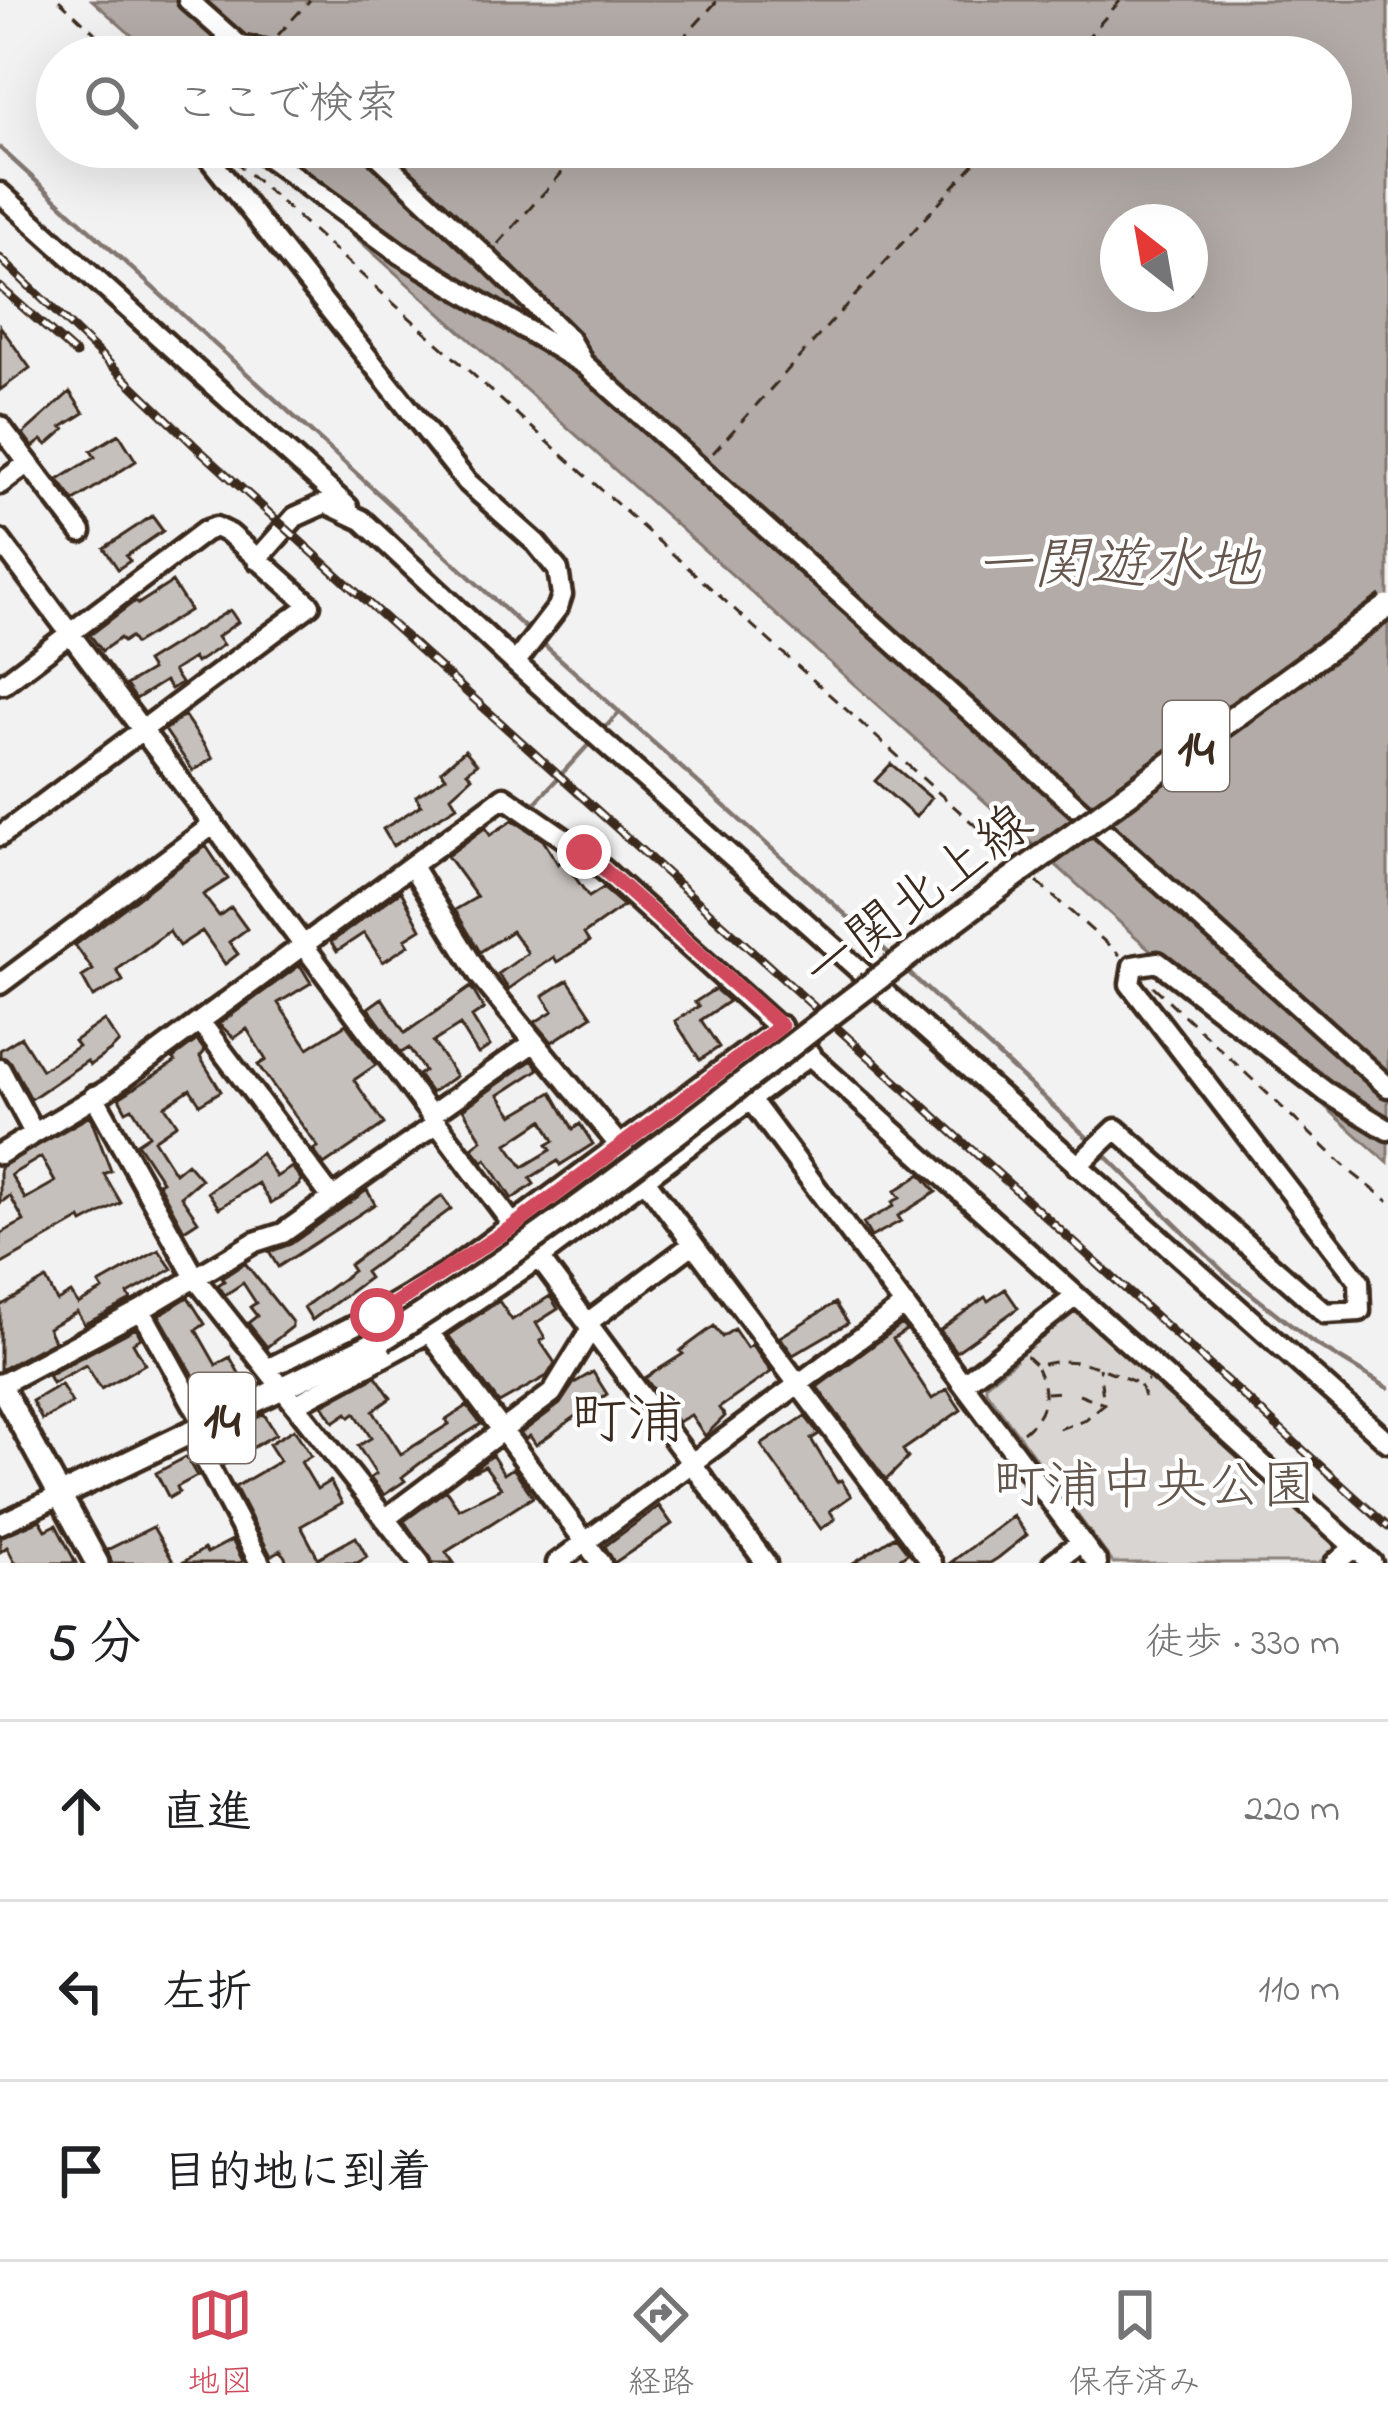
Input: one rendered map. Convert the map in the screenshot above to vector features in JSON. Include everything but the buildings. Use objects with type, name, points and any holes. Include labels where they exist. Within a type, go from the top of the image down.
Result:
[{"type":"main road","name":"一関北上線","points":[[61,1495],[198,1429],[290,1396],[449,1298],[1004,884],[1388,606]]},
{"type":"main road","points":[[0,1385],[97,1563]]},
{"type":"street","points":[[188,0],[229,36]]},
{"type":"street","points":[[218,168],[466,481],[536,543],[558,570],[562,595],[521,656]]},
{"type":"street","points":[[283,168],[402,255],[585,365],[1388,1087]]},
{"type":"street","points":[[391,168],[569,339],[585,365]]},
{"type":"street","points":[[0,193],[362,520],[521,656],[585,722],[1082,1162],[1388,1442]]},
{"type":"street","points":[[0,426],[81,532]]},
{"type":"street","points":[[0,484],[28,463]]},
{"type":"street","points":[[257,560],[295,517],[312,507],[326,503],[362,520]]},
{"type":"street","points":[[0,836],[310,605],[216,527],[205,530],[1,683]]},
{"type":"street","points":[[0,540],[514,1226]]},
{"type":"street","points":[[0,1154],[201,1023],[504,797],[584,852],[1372,1563]]},
{"type":"street","points":[[0,984],[214,824]]},
{"type":"street","points":[[413,868],[479,975],[620,1146],[932,1563]]},
{"type":"street","points":[[1082,1162],[1116,1129],[1325,1313],[1360,1311],[1359,1281],[1130,984],[1132,967],[1158,962],[1326,1092],[1388,1130]]},
{"type":"street","points":[[201,1023],[332,1198]]},
{"type":"street","points":[[267,1369],[377,1315],[514,1226],[781,1026]]},
{"type":"street","points":[[0,1385],[255,1242],[283,1233],[532,1043]]},
{"type":"street","points":[[290,1396],[429,1332],[539,1258],[811,1054]]},
{"type":"street","points":[[0,1069],[34,1133]]},
{"type":"street","points":[[94,1096],[196,1279],[421,1563]]},
{"type":"street","points":[[750,1099],[1097,1563]]},
{"type":"street","points":[[385,1519],[552,1393],[589,1326],[693,1244]]},
{"type":"street","points":[[539,1258],[766,1563]]},
{"type":"street","points":[[964,1383],[1076,1296]]},
{"type":"street","points":[[557,1563],[904,1306]]},
{"type":"street","points":[[141,1310],[260,1563]]},
{"type":"street","points":[[429,1332],[601,1563]]},
{"type":"street","points":[[1350,1407],[1388,1420]]},
{"type":"street","points":[[0,1524],[61,1495]]},
{"type":"street","points":[[1053,1563],[1081,1542]]},
{"type":"street","points":[[1335,1563],[1355,1547]]},
{"type":"path","points":[[59,0],[98,36]]},
{"type":"path","points":[[282,36],[310,0]]},
{"type":"path","points":[[685,36],[718,0]]},
{"type":"path","points":[[1089,36],[1121,0]]},
{"type":"path","points":[[242,168],[1012,859]]},
{"type":"path","points":[[486,257],[566,168]]},
{"type":"path","points":[[700,468],[970,168]]},
{"type":"path","points":[[1029,874],[1388,1201]]},
{"type":"path","points":[[1008,1444],[1041,1417],[1044,1393],[1037,1366],[1015,1345]]},
{"type":"path","points":[[1037,1366],[1062,1358],[1140,1384]]},
{"type":"path","points":[[1099,1367],[1104,1404]]},
{"type":"path","points":[[1044,1393],[1060,1392]]},
{"type":"path","points":[[1079,1394],[1104,1404]]},
{"type":"path","points":[[1059,1430],[1086,1419],[1104,1404]]},
{"type":"green space","name":"町浦中央公園","points":[[1076,1306],[1342,1545],[1318,1563],[1113,1563],[986,1391],[986,1384],[1016,1360],[1013,1354]]},
{"type":"water","name":"一関遊水地","points":[[92,0],[1388,0],[1388,1163],[278,168],[1352,168],[1352,36],[132,36]]},
{"type":"waterway","points":[[0,148],[532,634]]},
{"type":"waterway","points":[[540,641],[894,958]]},
{"type":"waterway","points":[[599,734],[619,713]]},
{"type":"waterway","points":[[534,804],[591,742]]},
{"type":"waterway","points":[[906,970],[1092,1142]]},
{"type":"waterway","points":[[1100,1150],[1225,1273],[1311,1341],[1388,1388]]},
{"type":"railway","points":[[0,258],[194,445],[1388,1527]]},
{"type":"railway","points":[[0,287],[76,354]]},
{"type":"district","name":"町浦","points":[[627,1417]]},
{"type":"route","points":[[377,1315],[514,1226],[781,1026],[584,852]]}]
